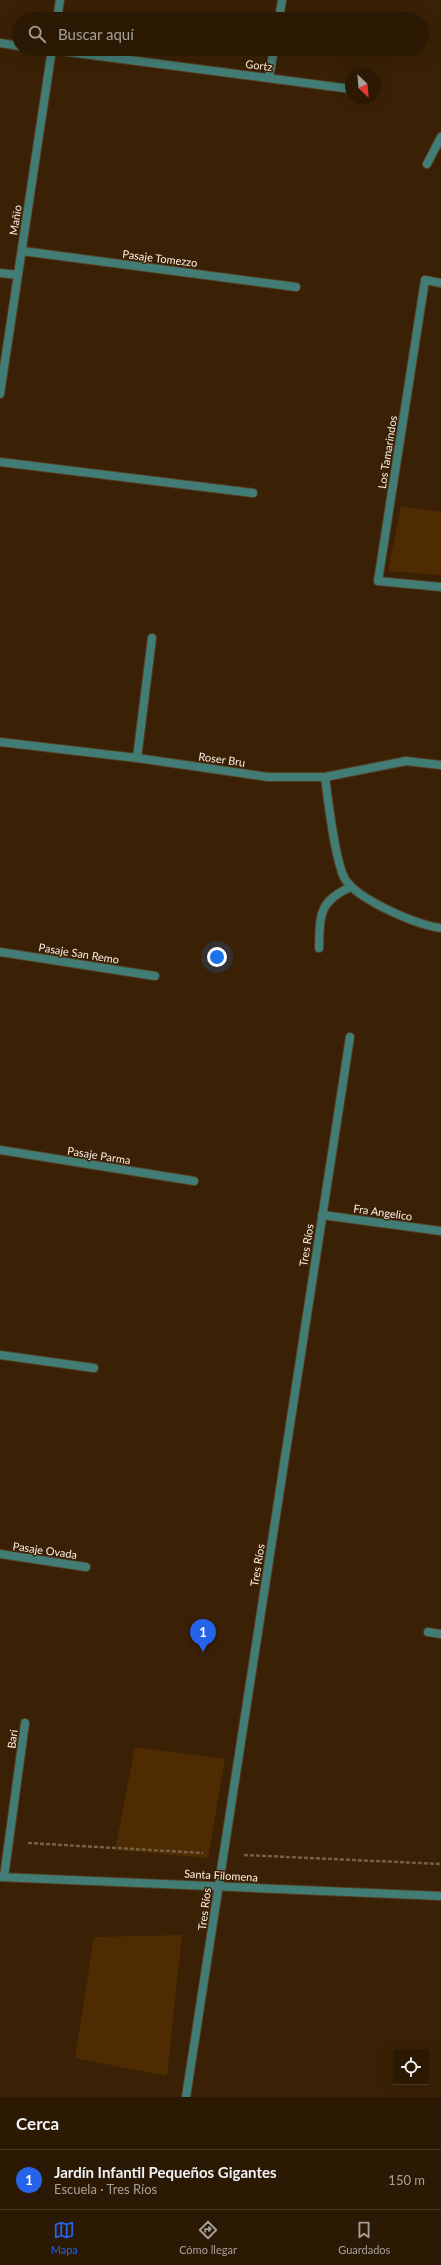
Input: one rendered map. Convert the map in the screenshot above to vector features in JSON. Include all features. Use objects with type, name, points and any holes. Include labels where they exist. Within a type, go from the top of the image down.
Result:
[{"type":"street","points":[[58,12],[60,0]]},
{"type":"street","points":[[280,12],[282,0]]},
{"type":"street","points":[[0,43],[12,45]]},
{"type":"street","name":"Mañio","points":[[0,394],[22,251],[49,56]]},
{"type":"street","name":"Gortz","points":[[103,56],[345,88]]},
{"type":"street","points":[[269,78],[273,56]]},
{"type":"street","points":[[427,164],[441,136]]},
{"type":"street","name":"Pasaje Tomezzo","points":[[22,251],[296,286]]},
{"type":"street","points":[[0,272],[18,275]]},
{"type":"street","name":"Los Tamarindos","points":[[441,283],[425,280],[378,581],[441,587]]},
{"type":"street","points":[[0,462],[253,493]]},
{"type":"street","points":[[137,758],[152,638]]},
{"type":"street","name":"Roser Bru","points":[[0,742],[137,758],[268,777],[326,777],[406,761],[441,764]]},
{"type":"street","points":[[326,777],[340,863],[344,878],[351,887],[405,918],[441,928]]},
{"type":"street","points":[[319,948],[320,925],[323,908],[335,894],[351,887]]},
{"type":"street","name":"Pasaje San Remo","points":[[0,952],[155,976]]},
{"type":"street","name":"Tres Ríos","points":[[186,2097],[350,1037]]},
{"type":"street","name":"Pasaje Parma","points":[[0,1150],[194,1181]]},
{"type":"street","name":"Fra Angelico","points":[[322,1215],[441,1231]]},
{"type":"street","points":[[0,1355],[94,1368]]},
{"type":"street","name":"Pasaje Ovada","points":[[0,1554],[86,1567]]},
{"type":"street","points":[[428,1632],[441,1634]]},
{"type":"street","name":"Bari","points":[[2,1877],[25,1723]]},
{"type":"street","name":"Santa Filomena","points":[[2,1877],[441,1896]]},
{"type":"shaded area","points":[[401,506],[441,512],[441,575],[388,571]]},
{"type":"shaded area","points":[[135,1747],[225,1759],[208,1858],[115,1850]]},
{"type":"shaded area","points":[[182,1935],[167,2076],[75,2058],[94,1937]]},
{"type":"place","name":"Jardín Infantil Pequeños Gigantes","points":[[203,1652]]}]
